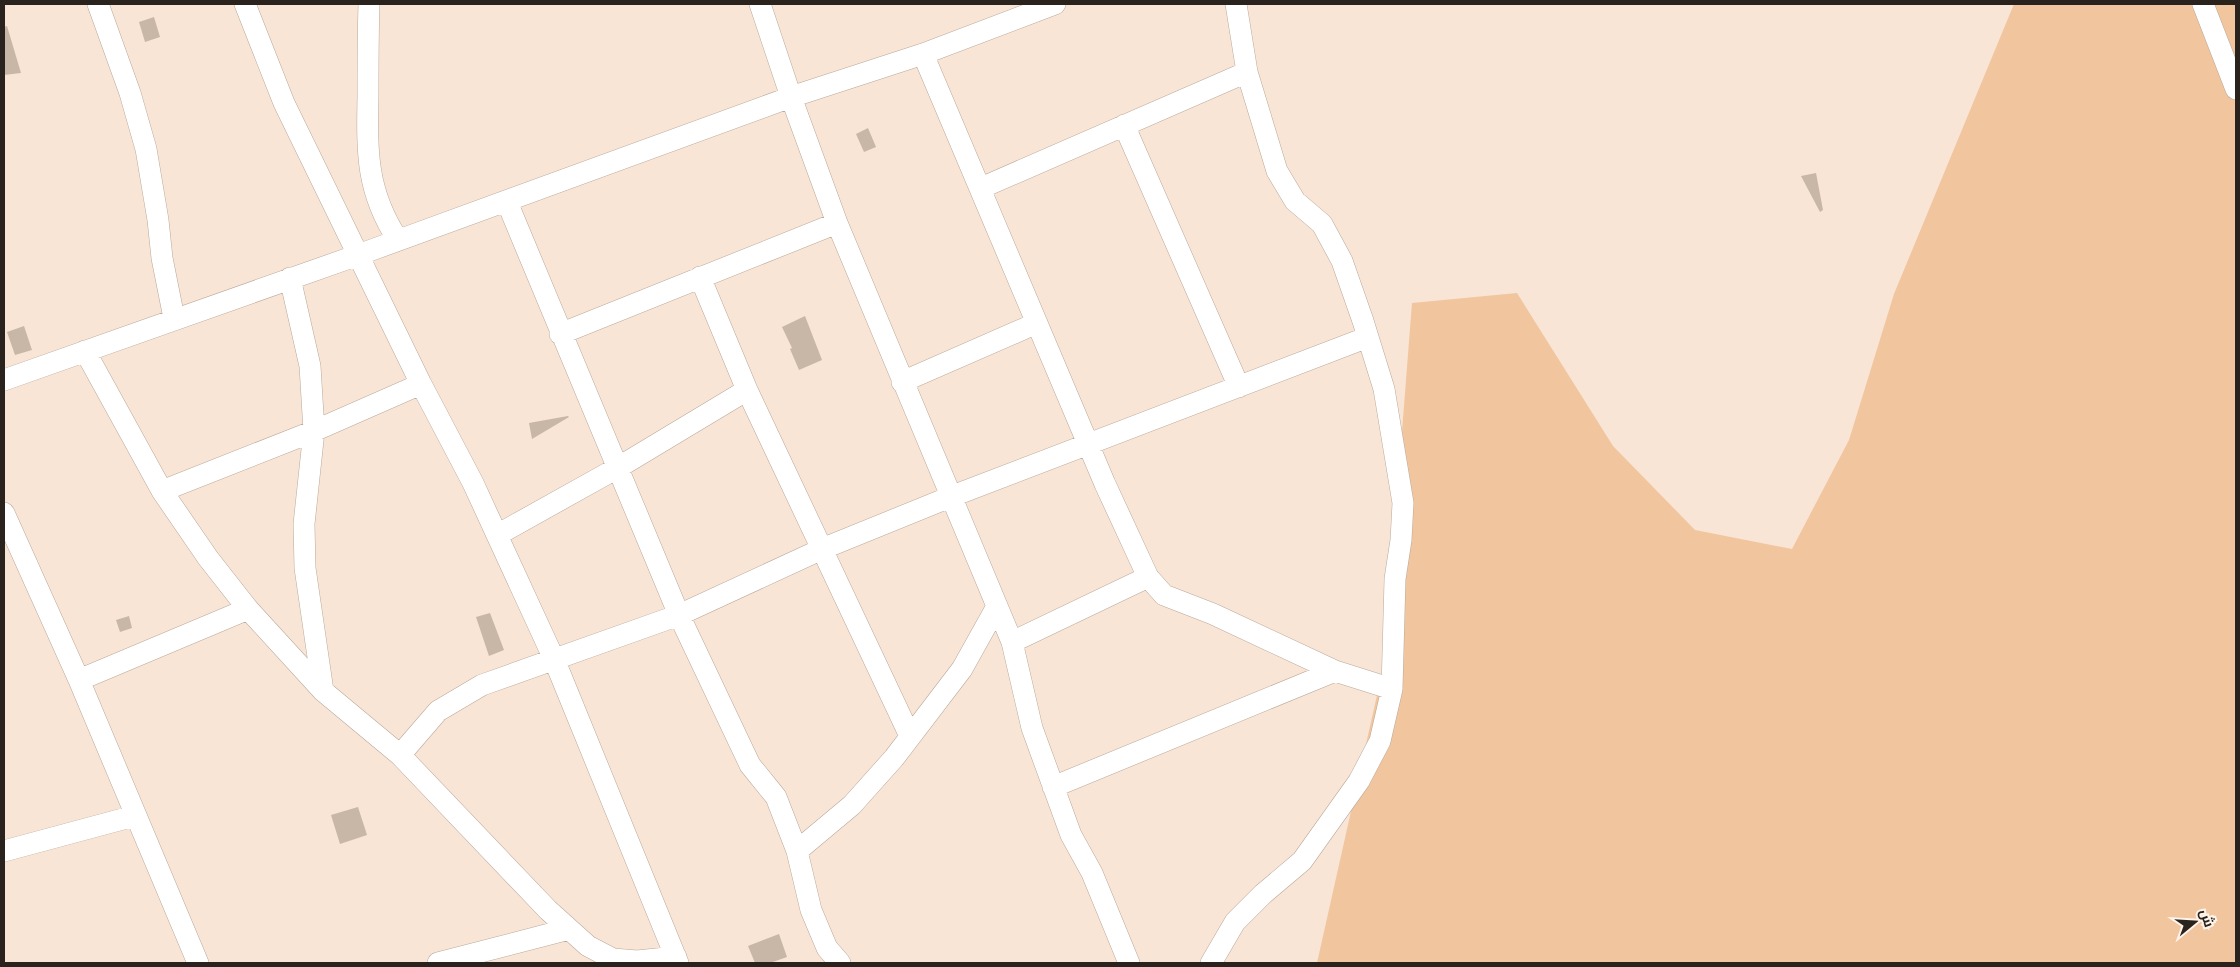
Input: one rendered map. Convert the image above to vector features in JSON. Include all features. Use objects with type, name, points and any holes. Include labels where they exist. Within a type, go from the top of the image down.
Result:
[{"type":"street","points":[[98,4],[130,93],[146,149],[158,220],[162,258],[174,318]]},
{"type":"street","points":[[85,351],[162,491],[208,558],[248,610],[322,691],[400,755],[548,910],[588,946],[613,959],[637,961],[677,960],[554,659],[473,483],[421,384],[284,103],[245,4]]},
{"type":"street","points":[[369,4],[366,135],[368,161],[376,197],[385,220],[398,240]]},
{"type":"street","points":[[760,4],[791,97],[837,223],[996,608],[1012,642],[1032,728],[1071,835],[1092,873],[1129,963]]},
{"type":"street","points":[[4,380],[174,318],[507,202],[791,97],[923,54],[1055,4]]},
{"type":"street","points":[[1211,963],[1236,922],[1263,894],[1302,861],[1359,782],[1380,741],[1392,689],[1395,579],[1404,503],[1384,389],[1368,337],[1338,254],[1322,224],[1295,201],[1277,171],[1248,72],[1236,4]]},
{"type":"street","points":[[2203,4],[2236,89]]},
{"type":"street","points":[[923,54],[1088,445],[1148,577],[1164,596],[1213,614],[1335,670],[1392,689]]},
{"type":"street","points":[[981,188],[1248,72]]},
{"type":"street","points":[[1124,125],[1239,387]]},
{"type":"street","points":[[507,202],[560,334],[619,467],[680,615],[750,765],[776,798],[797,851],[811,910],[827,948],[840,963]]},
{"type":"street","points":[[560,334],[837,223]]},
{"type":"street","points":[[700,277],[747,390],[910,736]]},
{"type":"street","points":[[290,278],[310,366],[314,431],[304,524],[305,568],[322,691]]},
{"type":"street","points":[[902,382],[1037,323]]},
{"type":"street","points":[[400,755],[438,711],[482,685],[680,615],[822,549],[950,496],[1368,337]]},
{"type":"street","points":[[162,491],[314,431],[421,384]]},
{"type":"street","points":[[497,535],[619,467],[747,390]]},
{"type":"street","points":[[4,513],[79,680],[134,816],[198,963]]},
{"type":"street","points":[[1012,642],[1148,577]]},
{"type":"street","points":[[797,851],[852,805],[894,758],[962,669],[996,608]]},
{"type":"street","points":[[79,680],[248,610]]},
{"type":"street","points":[[1053,787],[1335,670]]},
{"type":"street","points":[[4,851],[134,816]]},
{"type":"street","points":[[438,963],[569,929]]},
{"type":"shaded area","points":[[2014,4],[2236,4],[2236,963],[1317,963],[1384,664],[1412,303],[1517,293],[1613,446],[1695,530],[1792,549],[1849,440],[1894,294]]},
{"type":"building","points":[[154,17],[160,37],[145,42],[139,22]]},
{"type":"building","points":[[7,26],[21,73],[4,75],[4,27]]},
{"type":"building","points":[[868,128],[876,147],[864,152],[856,134]]},
{"type":"building","points":[[1816,173],[1823,210],[1820,212],[1801,176]]},
{"type":"building","points":[[805,316],[822,360],[799,370],[790,349],[792,348],[782,327]]},
{"type":"building","points":[[24,326],[32,350],[15,355],[7,332]]},
{"type":"building","points":[[569,417],[532,439],[529,423]]},
{"type":"building","points":[[490,613],[504,650],[489,656],[476,617]]},
{"type":"building","points":[[129,616],[132,628],[120,632],[116,620]]},
{"type":"building","points":[[358,807],[367,835],[340,844],[331,815]]},
{"type":"building","points":[[779,934],[787,957],[770,963],[755,963],[748,946]]}]
